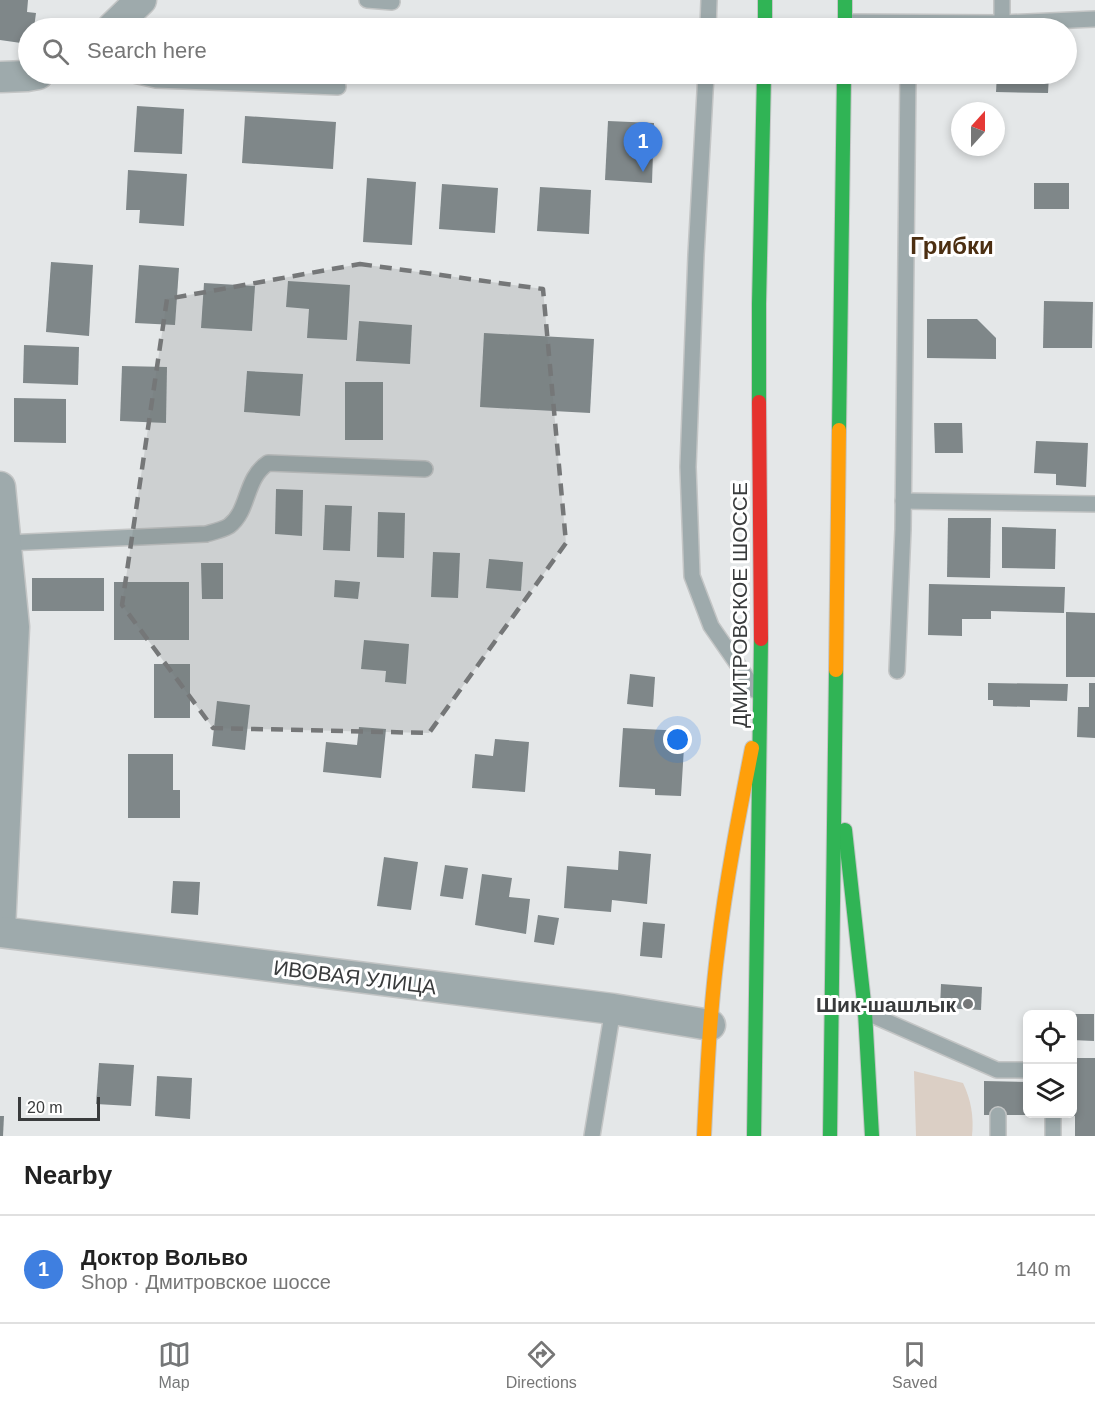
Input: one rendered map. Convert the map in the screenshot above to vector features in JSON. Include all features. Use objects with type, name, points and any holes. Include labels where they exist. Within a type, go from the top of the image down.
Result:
[{"type":"main road","points":[[765,0],[765,18]]},
{"type":"main road","points":[[845,0],[845,18]]},
{"type":"main road","name":"ДМИТРОВСКОЕ ШОССЕ","points":[[754,1136],[760,704],[759,304],[764,84]]},
{"type":"main road","points":[[830,1136],[837,753],[844,84]]},
{"type":"main road","points":[[704,1136],[710,1025],[721,920],[736,825],[760,704]]},
{"type":"main road","points":[[837,753],[865,1012],[872,1136]]},
{"type":"street","points":[[122,18],[141,0]]},
{"type":"street","points":[[0,83],[18,78]]},
{"type":"street","points":[[0,487],[14,627],[3,820],[0,930]]},
{"type":"street","name":"ИВОВАЯ УЛИЦА","points":[[0,930],[613,1009],[710,1025]]},
{"type":"lane","points":[[367,0],[392,2]]},
{"type":"lane","points":[[708,18],[709,0]]},
{"type":"lane","points":[[1002,0],[1002,18]]},
{"type":"lane","points":[[1077,20],[1095,19]]},
{"type":"lane","points":[[260,84],[338,87]]},
{"type":"lane","points":[[705,84],[696,255],[689,455],[692,576],[711,626],[760,704]]},
{"type":"lane","points":[[897,671],[903,501],[908,84]]},
{"type":"lane","points":[[6,543],[206,534],[227,527],[238,517],[258,470],[268,463],[294,462],[425,469]]},
{"type":"lane","points":[[903,501],[1095,504]]},
{"type":"lane","points":[[592,1136],[613,1009]]},
{"type":"lane","points":[[865,1012],[997,1076],[1023,1071]]},
{"type":"lane","points":[[998,1115],[998,1136]]},
{"type":"lane","points":[[1053,1118],[1053,1136]]},
{"type":"highlighted area","points":[[360,264],[543,289],[566,543],[429,733],[213,728],[122,605],[167,299]]},
{"type":"shaded area","points":[[914,1071],[963,1083],[971,1108],[972,1136],[916,1136]]},
{"type":"building","points":[[0,0],[28,0],[27,12],[36,13],[35,18],[18,18],[18,43],[0,40]]},
{"type":"building","points":[[996,84],[1048,84],[1048,93],[996,92]]},
{"type":"building","points":[[137,106],[184,109],[182,154],[134,152]]},
{"type":"building","points":[[245,116],[336,122],[333,169],[242,163]]},
{"type":"building","points":[[608,121],[654,123],[652,183],[605,180]]},
{"type":"building","points":[[128,170],[187,174],[184,226],[139,223],[140,210],[126,210]]},
{"type":"building","points":[[367,178],[416,182],[412,245],[363,242]]},
{"type":"building","points":[[1034,183],[1069,183],[1069,209],[1034,209]]},
{"type":"building","points":[[442,184],[498,188],[495,233],[439,229]]},
{"type":"building","points":[[540,187],[591,190],[589,234],[537,231]]},
{"type":"building","points":[[51,262],[93,265],[89,336],[46,332]]},
{"type":"building","points":[[139,265],[179,268],[175,325],[135,323]]},
{"type":"building","points":[[288,281],[350,285],[347,340],[307,338],[309,309],[286,307]]},
{"type":"building","points":[[204,283],[255,286],[252,331],[201,328]]},
{"type":"building","points":[[1044,301],[1093,302],[1092,348],[1043,348]]},
{"type":"building","points":[[927,319],[977,319],[996,338],[996,359],[927,358]]},
{"type":"building","points":[[359,321],[412,325],[410,364],[356,361]]},
{"type":"building","points":[[484,333],[594,339],[590,413],[480,407]]},
{"type":"building","points":[[24,345],[79,347],[78,385],[23,383]]},
{"type":"building","points":[[122,366],[167,367],[166,423],[120,421]]},
{"type":"building","points":[[247,371],[303,374],[300,416],[244,412]]},
{"type":"building","points":[[345,382],[383,382],[383,440],[345,440]]},
{"type":"building","points":[[14,398],[66,399],[66,443],[14,442]]},
{"type":"building","points":[[934,423],[962,423],[963,453],[935,453]]},
{"type":"building","points":[[1036,441],[1088,443],[1086,487],[1056,485],[1056,474],[1034,473]]},
{"type":"building","points":[[276,489],[303,490],[302,536],[275,534]]},
{"type":"building","points":[[325,505],[352,506],[350,551],[323,550]]},
{"type":"building","points":[[378,512],[405,513],[404,558],[377,557]]},
{"type":"building","points":[[948,518],[991,518],[990,578],[947,577]]},
{"type":"building","points":[[1002,527],[1056,529],[1055,569],[1002,568]]},
{"type":"building","points":[[433,552],[460,553],[458,598],[431,597]]},
{"type":"building","points":[[489,559],[523,562],[521,591],[486,588]]},
{"type":"building","points":[[201,563],[223,563],[223,599],[202,599]]},
{"type":"building","points":[[32,578],[104,578],[104,611],[32,611]]},
{"type":"building","points":[[335,580],[360,582],[358,599],[334,597]]},
{"type":"building","points":[[114,582],[189,582],[189,640],[114,640]]},
{"type":"building","points":[[929,584],[1065,587],[1064,613],[991,611],[991,619],[962,619],[962,636],[928,635]]},
{"type":"building","points":[[1066,612],[1095,613],[1095,677],[1066,677]]},
{"type":"building","points":[[364,640],[409,644],[406,684],[385,682],[386,671],[361,669]]},
{"type":"building","points":[[154,664],[190,664],[190,718],[154,718]]},
{"type":"building","points":[[630,674],[655,677],[653,707],[627,704]]},
{"type":"building","points":[[988,683],[1068,684],[1067,701],[1030,700],[1030,707],[993,706],[993,700],[988,700]]},
{"type":"building","points":[[1089,683],[1095,683],[1095,738],[1077,737],[1078,707],[1089,707]]},
{"type":"building","points":[[217,701],[250,705],[245,750],[212,746]]},
{"type":"building","points":[[359,727],[386,729],[381,778],[323,772],[326,742],[357,745]]},
{"type":"building","points":[[623,728],[685,731],[681,796],[655,795],[655,789],[619,787]]},
{"type":"building","points":[[495,739],[529,742],[525,792],[472,788],[475,754],[493,756]]},
{"type":"building","points":[[128,754],[173,754],[173,790],[180,790],[180,818],[128,818]]},
{"type":"building","points":[[619,851],[651,854],[647,904],[612,900],[611,912],[564,908],[567,866],[618,870]]},
{"type":"building","points":[[384,857],[418,862],[411,910],[377,906]]},
{"type":"building","points":[[445,865],[468,868],[463,899],[440,896]]},
{"type":"building","points":[[482,874],[512,878],[509,897],[530,899],[526,934],[475,925]]},
{"type":"building","points":[[173,881],[200,882],[198,915],[171,913]]},
{"type":"building","points":[[538,915],[559,918],[554,945],[534,942]]},
{"type":"building","points":[[643,922],[665,924],[662,958],[640,956]]},
{"type":"building","points":[[941,984],[982,987],[981,1010],[940,1008]]},
{"type":"building","points":[[1077,1014],[1094,1014],[1094,1041],[1077,1040]]},
{"type":"building","points":[[1077,1058],[1095,1058],[1095,1136],[1075,1136]]},
{"type":"building","points":[[99,1063],[134,1065],[131,1106],[96,1104]]},
{"type":"building","points":[[157,1076],[192,1078],[190,1119],[155,1116]]},
{"type":"building","points":[[984,1081],[1023,1082],[1023,1115],[984,1115]]},
{"type":"building","points":[[0,1116],[4,1116],[3,1136],[0,1136]]},
{"type":"traffic: fast","points":[[765,0],[765,18]]},
{"type":"traffic: fast","points":[[845,0],[845,18]]},
{"type":"traffic: fast","points":[[759,402],[764,84]]},
{"type":"traffic: fast","points":[[839,430],[844,84]]},
{"type":"traffic: fast","points":[[754,1136],[761,639]]},
{"type":"traffic: fast","points":[[830,1136],[836,670]]},
{"type":"traffic: fast","points":[[845,830],[865,1012],[872,1136]]},
{"type":"traffic: slow","points":[[836,670],[839,430]]},
{"type":"traffic: slow","points":[[704,1136],[718,948],[752,748]]},
{"type":"traffic: jam","points":[[759,402],[761,639]]},
{"type":"place","name":"Доктор Вольво","points":[[643,172]]},
{"type":"place","name":"Шик-шашлык","points":[[968,1004]]},
{"type":"district","name":"Грибки","points":[[952,245]]}]
